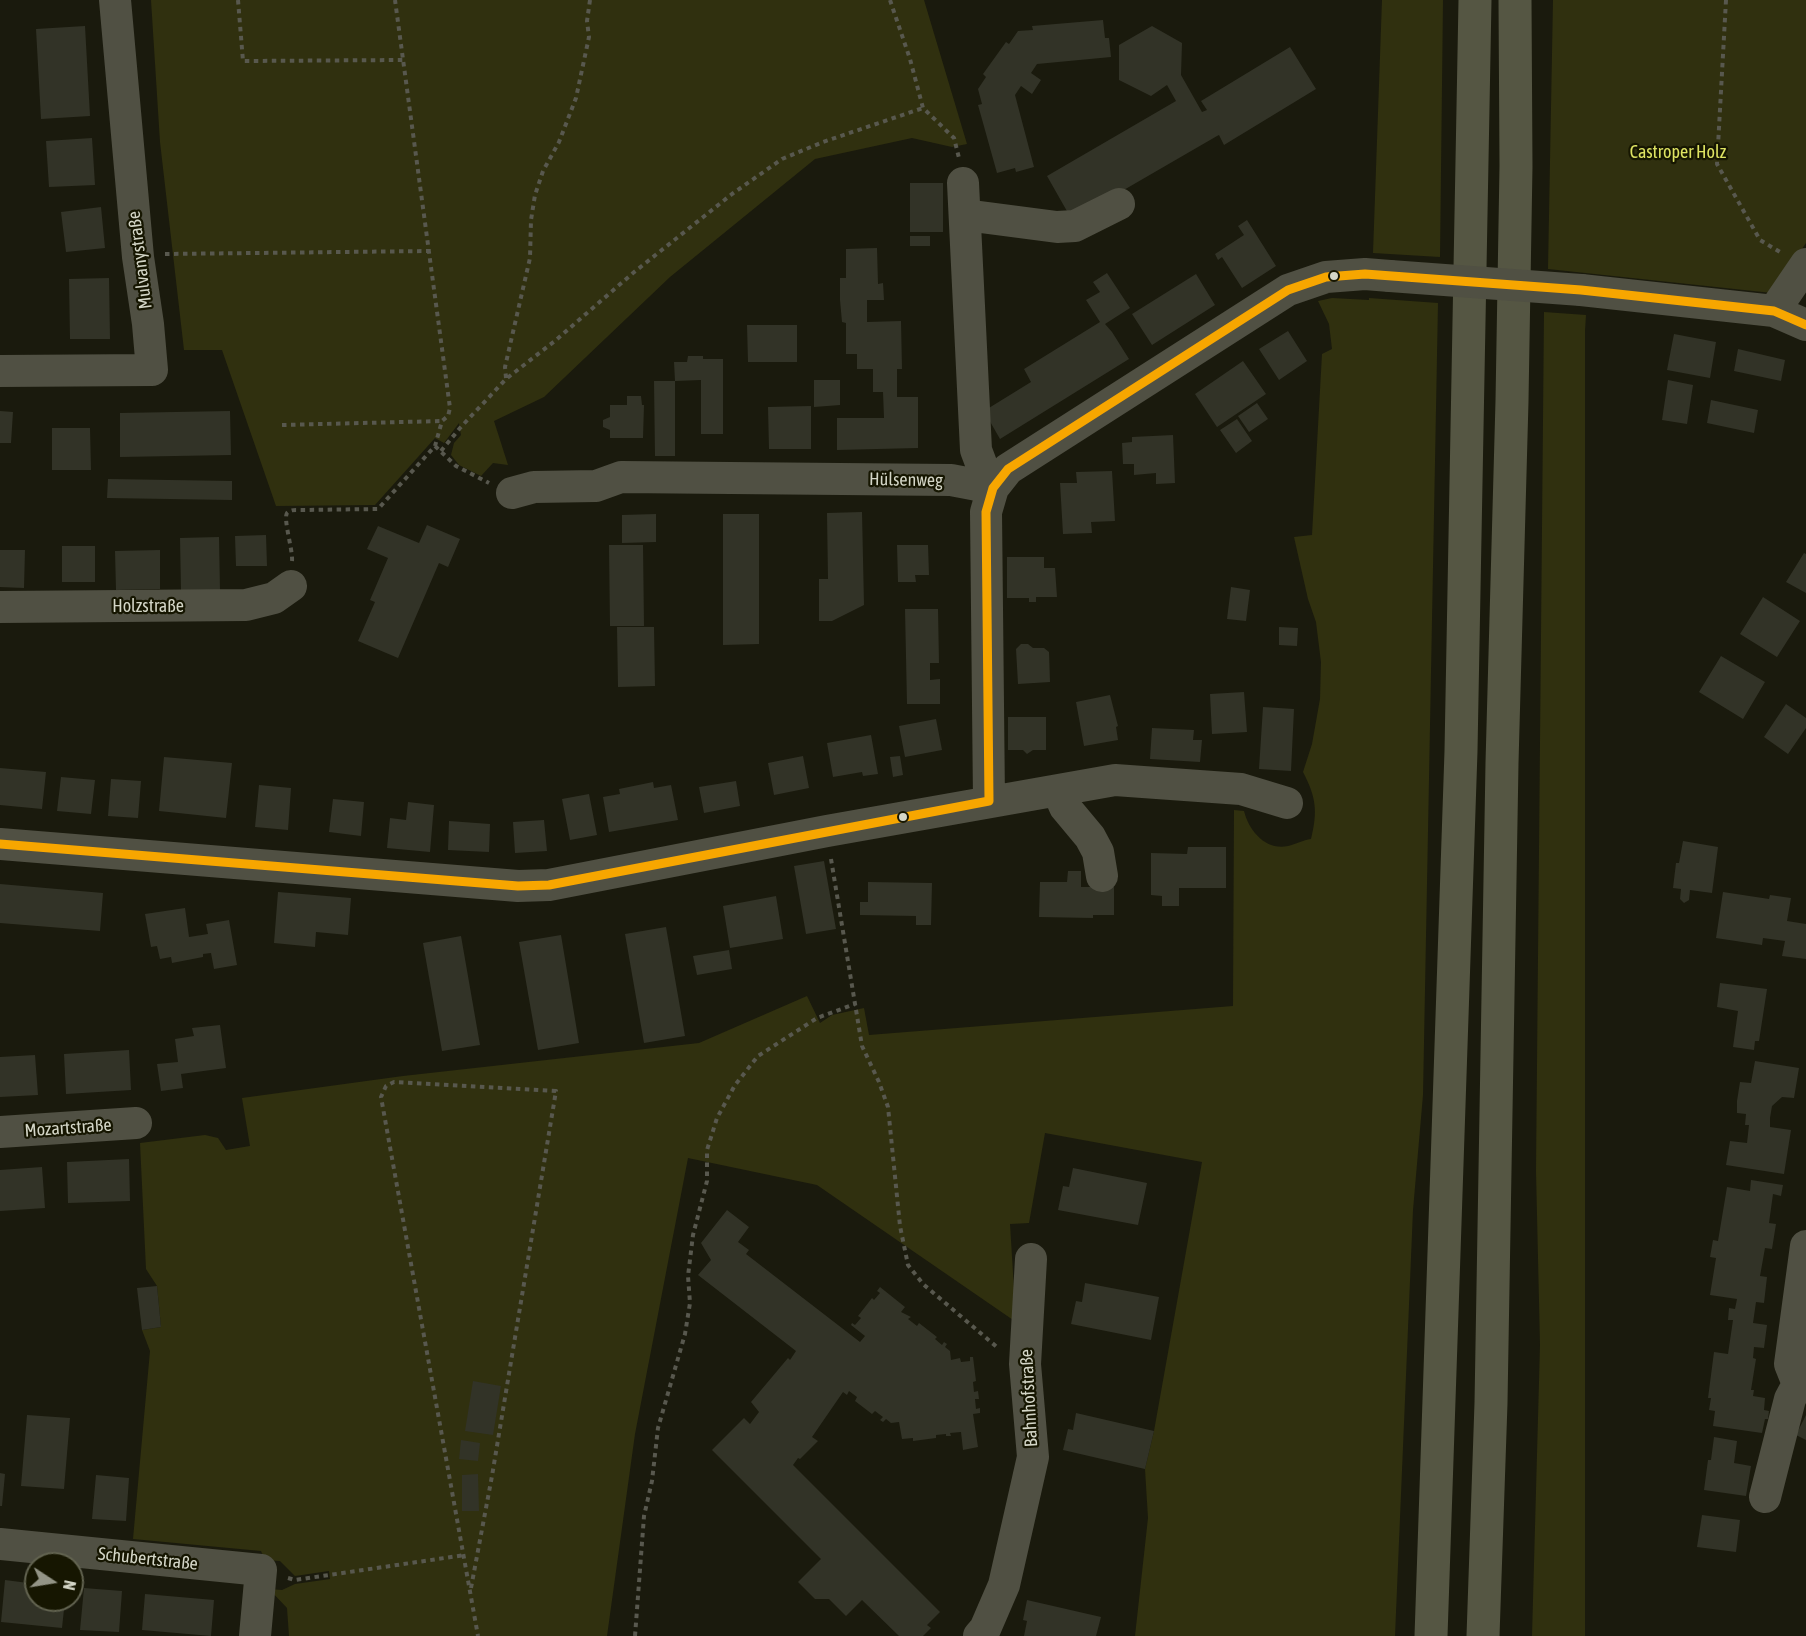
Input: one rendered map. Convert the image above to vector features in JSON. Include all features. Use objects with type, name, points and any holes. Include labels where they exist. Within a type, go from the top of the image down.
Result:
[{"type":"highway","points":[[1431,1636],[1461,751],[1475,0]]},
{"type":"highway","points":[[1482,1636],[1491,1403],[1516,166],[1515,0]]},
{"type":"street","name":"Mulvanystraße","points":[[0,371],[152,370],[138,257],[115,0]]},
{"type":"street","points":[[963,183],[976,450],[993,488]]},
{"type":"street","points":[[965,215],[1057,227],[1075,226],[1119,204]]},
{"type":"street","points":[[1774,311],[1805,265]]},
{"type":"street","points":[[989,801],[986,512],[993,488],[1008,469],[1288,290],[1326,277],[1365,274],[1581,290],[1774,311],[1806,325]]},
{"type":"street","name":"Hülsenweg","points":[[512,493],[534,487],[596,486],[621,477],[951,480],[993,488]]},
{"type":"street","name":"Holzstraße","points":[[0,607],[246,605],[274,598],[291,586]]},
{"type":"street","points":[[0,844],[528,886],[549,885],[827,831],[1115,780],[1240,789],[1287,802]]},
{"type":"street","points":[[1058,791],[1065,807],[1090,837],[1098,852],[1102,876]]},
{"type":"street","name":"Mozartstraße","points":[[0,1132],[136,1124]]},
{"type":"street","points":[[1765,1497],[1790,1399],[1802,1385],[1790,1364],[1806,1246]]},
{"type":"street","name":"Bahnhofstraße","points":[[979,1636],[985,1629],[1004,1585],[1033,1457],[1025,1364],[1031,1259]]},
{"type":"street","name":"Schubertstraße","points":[[0,1544],[261,1570]]},
{"type":"street","points":[[255,1636],[261,1570]]},
{"type":"path","points":[[238,0],[243,61],[404,60]]},
{"type":"path","points":[[291,586],[293,552],[285,520],[286,514],[291,510],[378,509],[435,446],[442,421],[448,416],[450,408],[431,251],[395,0]]},
{"type":"path","points":[[506,379],[505,366],[530,258],[531,220],[535,195],[543,171],[559,142],[576,98],[589,37],[587,21],[590,0]]},
{"type":"path","points":[[890,0],[924,108],[954,138],[963,183]]},
{"type":"path","points":[[1726,0],[1717,164],[1760,240],[1805,265]]},
{"type":"path","points":[[441,451],[506,379],[732,194],[782,159],[823,142],[924,108]]},
{"type":"path","points":[[138,257],[173,253],[431,251]]},
{"type":"path","points":[[282,425],[442,421]]},
{"type":"path","points":[[435,446],[456,466],[512,493]]},
{"type":"path","points":[[827,831],[862,1046],[888,1107],[900,1226],[908,1265],[923,1284],[1006,1355],[1025,1364]]},
{"type":"path","points":[[635,1636],[644,1516],[652,1481],[658,1428],[685,1334],[690,1303],[688,1276],[693,1235],[707,1181],[707,1150],[717,1118],[735,1085],[759,1056],[817,1018],[855,1004]]},
{"type":"path","points":[[471,1588],[492,1476],[556,1091],[394,1082],[386,1086],[381,1097],[478,1636]]},
{"type":"path","points":[[261,1570],[295,1580],[465,1555]]},
{"type":"green space","points":[[151,0],[924,0],[967,144],[952,147],[912,138],[815,159],[670,277],[544,397],[494,421],[508,465],[493,463],[481,476],[459,465],[451,455],[454,443],[461,435],[459,423],[444,443],[435,438],[375,505],[276,506],[222,350],[184,350],[160,142]]},
{"type":"green space","points":[[1382,0],[1443,0],[1440,257],[1373,253]]},
{"type":"green space","name":"Castroper Holz","points":[[1553,0],[1806,0],[1806,243],[1772,293],[1548,269]]},
{"type":"green space","points":[[1332,298],[1438,303],[1423,1095],[1413,1210],[1395,1636],[1135,1636],[1148,1518],[1145,1469],[1154,1431],[1202,1162],[1045,1133],[1029,1223],[1010,1224],[1016,1322],[817,1185],[688,1158],[635,1434],[607,1636],[289,1636],[287,1608],[269,1589],[282,1590],[295,1584],[330,1579],[329,1571],[295,1576],[280,1561],[265,1560],[261,1551],[133,1539],[150,1351],[142,1330],[161,1327],[157,1286],[146,1269],[140,1143],[205,1135],[218,1138],[226,1150],[250,1146],[242,1098],[403,1076],[699,1043],[807,996],[820,1023],[832,1015],[864,1008],[869,1035],[1233,1006],[1234,810],[1244,811],[1250,826],[1260,838],[1280,847],[1311,839],[1315,820],[1311,789],[1303,772],[1312,744],[1320,699],[1321,662],[1316,622],[1308,599],[1294,537],[1312,535],[1322,354],[1332,349],[1329,324],[1318,301]]},
{"type":"green space","points":[[1544,312],[1586,315],[1585,1636],[1532,1636],[1540,1345],[1536,1171]]},
{"type":"building","points":[[1103,20],[1105,38],[1109,38],[1111,57],[1037,64],[1031,73],[1041,80],[1032,94],[1021,86],[1015,95],[1034,167],[1016,172],[1015,168],[997,173],[978,105],[982,104],[978,89],[986,77],[983,74],[1006,42],[1009,44],[1018,31],[1033,30],[1032,26]]},
{"type":"building","points":[[85,26],[90,116],[41,119],[36,29]]},
{"type":"building","points":[[1152,26],[1182,43],[1181,75],[1202,112],[1207,110],[1201,101],[1290,47],[1316,89],[1224,145],[1219,135],[1072,220],[1047,176],[1176,101],[1167,85],[1151,96],[1119,80],[1119,45]]},
{"type":"building","points":[[92,138],[95,185],[49,187],[46,141]]},
{"type":"building","points":[[910,183],[943,183],[943,232],[910,232]]},
{"type":"building","points":[[101,207],[105,248],[66,252],[61,212]]},
{"type":"building","points":[[1247,220],[1276,266],[1242,288],[1222,257],[1218,260],[1215,254],[1244,235],[1238,226]]},
{"type":"building","points":[[910,236],[930,236],[930,246],[910,246]]},
{"type":"building","points":[[877,248],[878,284],[883,283],[884,300],[867,300],[867,322],[901,321],[902,369],[897,369],[897,397],[918,397],[918,448],[837,450],[837,418],[884,418],[883,392],[873,392],[873,369],[857,369],[857,354],[846,354],[846,323],[842,322],[840,300],[840,278],[846,278],[846,249]]},
{"type":"building","points":[[1107,273],[1130,308],[1105,324],[1129,359],[1000,439],[984,411],[1031,382],[1024,369],[1100,322],[1086,300],[1100,292],[1093,282]]},
{"type":"building","points":[[1196,274],[1215,305],[1152,345],[1132,314]]},
{"type":"building","points":[[109,278],[110,339],[70,339],[69,279]]},
{"type":"building","points":[[747,325],[797,325],[797,362],[748,362]]},
{"type":"building","points":[[1288,331],[1307,361],[1279,380],[1259,349]]},
{"type":"building","points":[[1674,334],[1716,342],[1710,378],[1667,370]]},
{"type":"building","points":[[1738,349],[1785,360],[1781,381],[1734,371]]},
{"type":"building","points":[[688,356],[723,359],[723,434],[701,434],[701,380],[675,381],[674,362],[687,362]]},
{"type":"building","points":[[1243,361],[1266,394],[1217,427],[1195,394]]},
{"type":"building","points":[[814,380],[840,380],[840,405],[814,407]]},
{"type":"building","points":[[1668,380],[1693,385],[1687,424],[1662,420]]},
{"type":"building","points":[[654,381],[675,381],[675,456],[655,456]]},
{"type":"building","points":[[627,396],[641,396],[642,405],[644,405],[643,438],[610,438],[610,430],[603,427],[603,420],[610,417],[610,405],[627,405]]},
{"type":"building","points":[[1711,400],[1758,410],[1754,433],[1707,423]]},
{"type":"building","points":[[1257,403],[1268,419],[1249,432],[1238,416]]},
{"type":"building","points":[[811,406],[811,449],[769,449],[768,407]]},
{"type":"building","points":[[0,411],[13,412],[11,443],[0,443]]},
{"type":"building","points":[[230,411],[231,455],[120,457],[120,413]]},
{"type":"building","points":[[1237,419],[1252,441],[1236,453],[1220,430]]},
{"type":"building","points":[[52,428],[90,428],[91,470],[52,470]]},
{"type":"building","points":[[1173,435],[1175,483],[1156,484],[1156,473],[1134,475],[1134,464],[1123,464],[1122,443],[1132,442],[1132,437]]},
{"type":"building","points":[[1112,471],[1115,521],[1091,522],[1092,533],[1063,534],[1060,483],[1077,483],[1076,472]]},
{"type":"building","points":[[108,479],[232,481],[232,500],[107,498]]},
{"type":"building","points":[[862,512],[864,605],[832,621],[819,621],[819,579],[828,579],[827,513]]},
{"type":"building","points":[[656,514],[656,542],[622,543],[622,515]]},
{"type":"building","points":[[723,514],[759,514],[759,644],[723,645]]},
{"type":"building","points":[[427,525],[460,539],[448,567],[439,563],[398,658],[358,641],[375,602],[370,600],[388,558],[367,549],[378,526],[419,543]]},
{"type":"building","points":[[266,535],[267,566],[236,566],[235,536]]},
{"type":"building","points":[[219,537],[220,590],[181,591],[180,538]]},
{"type":"building","points":[[609,545],[643,545],[644,626],[610,626]]},
{"type":"building","points":[[897,545],[928,545],[929,575],[915,575],[916,582],[898,582]]},
{"type":"building","points":[[62,546],[95,546],[95,582],[62,582]]},
{"type":"building","points":[[0,550],[25,550],[24,588],[0,587]]},
{"type":"building","points":[[160,550],[160,589],[116,590],[115,551]]},
{"type":"building","points":[[1804,553],[1806,554],[1806,593],[1786,582]]},
{"type":"building","points":[[1007,557],[1044,557],[1044,568],[1055,568],[1057,597],[1036,597],[1036,602],[1029,602],[1029,598],[1007,598]]},
{"type":"building","points":[[1231,587],[1250,590],[1246,621],[1227,619]]},
{"type":"building","points":[[1763,597],[1800,621],[1777,657],[1740,634]]},
{"type":"building","points":[[905,609],[938,609],[939,663],[930,663],[930,680],[940,679],[940,704],[907,704]]},
{"type":"building","points":[[617,627],[654,627],[655,686],[618,687]]},
{"type":"building","points":[[1279,627],[1298,628],[1297,646],[1279,645]]},
{"type":"building","points":[[1021,644],[1028,644],[1033,648],[1044,648],[1049,652],[1050,682],[1018,684],[1016,649]]},
{"type":"building","points":[[1721,656],[1765,682],[1743,719],[1699,692]]},
{"type":"building","points":[[1244,692],[1247,732],[1212,734],[1210,694]]},
{"type":"building","points":[[1110,695],[1118,726],[1116,727],[1118,740],[1084,746],[1076,702]]},
{"type":"building","points":[[1786,704],[1806,718],[1806,728],[1788,754],[1764,737]]},
{"type":"building","points":[[1263,707],[1294,709],[1291,771],[1259,769]]},
{"type":"building","points":[[1008,717],[1046,717],[1046,750],[1033,750],[1027,754],[1023,750],[1008,750]]},
{"type":"building","points":[[936,719],[942,750],[905,757],[899,726]]},
{"type":"building","points":[[1152,728],[1194,730],[1193,740],[1202,740],[1200,762],[1150,759]]},
{"type":"building","points":[[871,735],[878,774],[863,776],[862,772],[833,777],[827,743]]},
{"type":"building","points":[[803,756],[809,788],[774,795],[768,763]]},
{"type":"building","points":[[900,756],[903,775],[893,777],[890,757]]},
{"type":"building","points":[[164,757],[232,763],[226,818],[159,811]]},
{"type":"building","points":[[0,768],[46,772],[42,809],[0,805]]},
{"type":"building","points":[[61,777],[95,780],[91,814],[57,811]]},
{"type":"building","points":[[111,779],[141,781],[138,818],[108,816]]},
{"type":"building","points":[[736,781],[740,806],[704,813],[699,787]]},
{"type":"building","points":[[653,782],[654,788],[671,785],[678,820],[609,832],[603,797],[620,794],[619,789]]},
{"type":"building","points":[[259,785],[291,788],[288,830],[255,827]]},
{"type":"building","points":[[589,794],[597,835],[570,840],[562,799]]},
{"type":"building","points":[[333,799],[364,802],[361,836],[329,832]]},
{"type":"building","points":[[408,802],[434,805],[430,852],[387,848],[390,818],[406,820]]},
{"type":"building","points":[[544,820],[547,851],[515,853],[513,822]]},
{"type":"building","points":[[449,821],[490,824],[489,852],[448,850]]},
{"type":"building","points":[[1683,841],[1718,847],[1712,893],[1690,890],[1689,900],[1684,903],[1680,899],[1681,889],[1673,888],[1676,863],[1679,863]]},
{"type":"building","points":[[1188,847],[1226,847],[1226,888],[1179,888],[1179,906],[1162,906],[1162,896],[1151,895],[1151,853],[1187,854]]},
{"type":"building","points":[[824,861],[836,929],[806,934],[794,866]]},
{"type":"building","points":[[1068,871],[1081,871],[1081,887],[1114,887],[1114,915],[1093,915],[1093,918],[1039,917],[1040,882],[1067,882]]},
{"type":"building","points":[[868,882],[932,883],[931,925],[916,925],[916,916],[860,915],[860,902],[868,902]]},
{"type":"building","points":[[0,884],[103,893],[100,931],[0,923]]},
{"type":"building","points":[[278,892],[351,898],[348,935],[316,932],[315,947],[274,943]]},
{"type":"building","points":[[1723,892],[1769,899],[1770,895],[1791,898],[1787,921],[1806,924],[1806,959],[1782,956],[1785,941],[1763,938],[1762,945],[1716,938]]},
{"type":"building","points":[[776,896],[783,939],[730,948],[723,906]]},
{"type":"building","points":[[185,908],[189,937],[208,934],[206,924],[229,920],[237,965],[214,969],[211,953],[203,954],[203,957],[172,963],[171,957],[160,959],[157,946],[151,947],[145,914]]},
{"type":"building","points":[[666,927],[685,1036],[644,1043],[625,934]]},
{"type":"building","points":[[561,935],[579,1043],[538,1050],[519,942]]},
{"type":"building","points":[[461,936],[480,1045],[442,1051],[423,943]]},
{"type":"building","points":[[729,950],[732,969],[697,975],[693,956]]},
{"type":"building","points":[[1720,983],[1767,989],[1759,1041],[1755,1041],[1754,1050],[1733,1047],[1738,1011],[1717,1007]]},
{"type":"building","points":[[220,1025],[226,1068],[181,1074],[183,1088],[161,1091],[157,1064],[178,1062],[175,1039],[194,1036],[192,1028]]},
{"type":"building","points":[[129,1050],[131,1090],[66,1094],[64,1054]]},
{"type":"building","points":[[35,1055],[38,1095],[0,1097],[0,1057]]},
{"type":"building","points":[[1755,1061],[1799,1068],[1794,1098],[1782,1097],[1772,1106],[1770,1118],[1770,1127],[1791,1130],[1784,1174],[1726,1165],[1730,1141],[1747,1143],[1749,1125],[1745,1125],[1746,1114],[1737,1113],[1737,1101],[1740,1082],[1751,1083]]},
{"type":"building","points":[[129,1159],[130,1201],[68,1203],[67,1162]]},
{"type":"building","points":[[42,1167],[45,1208],[0,1211],[0,1170]]},
{"type":"building","points":[[1073,1168],[1147,1183],[1138,1225],[1058,1210],[1063,1186],[1069,1187]]},
{"type":"building","points":[[1751,1180],[1783,1185],[1781,1196],[1773,1194],[1769,1223],[1776,1224],[1772,1249],[1765,1248],[1760,1276],[1767,1277],[1764,1303],[1756,1302],[1753,1323],[1767,1325],[1764,1348],[1754,1347],[1753,1358],[1756,1359],[1751,1390],[1754,1390],[1753,1396],[1765,1398],[1764,1410],[1769,1411],[1762,1433],[1713,1426],[1715,1411],[1709,1410],[1711,1398],[1708,1398],[1714,1352],[1728,1354],[1733,1320],[1728,1320],[1729,1308],[1735,1309],[1737,1299],[1710,1295],[1716,1258],[1710,1257],[1713,1240],[1718,1241],[1727,1187],[1750,1191]]},
{"type":"building","points":[[727,1210],[749,1227],[738,1242],[749,1250],[746,1254],[860,1342],[865,1336],[851,1325],[852,1323],[855,1325],[861,1318],[858,1316],[872,1298],[874,1300],[880,1293],[877,1291],[880,1287],[905,1307],[901,1312],[911,1317],[908,1319],[917,1326],[919,1323],[937,1337],[935,1339],[942,1345],[944,1342],[947,1344],[945,1347],[950,1351],[951,1360],[960,1358],[961,1362],[970,1361],[970,1357],[973,1357],[976,1381],[973,1382],[974,1392],[978,1391],[979,1399],[975,1399],[976,1409],[980,1408],[980,1413],[973,1414],[978,1447],[963,1450],[961,1432],[950,1433],[951,1436],[936,1435],[936,1438],[913,1441],[913,1438],[902,1439],[899,1422],[891,1423],[886,1419],[883,1422],[880,1420],[883,1417],[875,1411],[872,1414],[855,1401],[857,1397],[849,1391],[847,1395],[843,1392],[812,1437],[818,1441],[793,1465],[940,1612],[927,1625],[931,1628],[923,1636],[899,1636],[862,1600],[846,1616],[829,1599],[815,1599],[798,1582],[821,1559],[712,1450],[744,1418],[750,1424],[759,1412],[751,1402],[796,1351],[698,1275],[711,1260],[701,1243]]},
{"type":"building","points":[[1085,1283],[1159,1297],[1151,1340],[1071,1324],[1076,1301],[1082,1302]]},
{"type":"building","points":[[157,1286],[161,1327],[142,1330],[137,1288]]},
{"type":"building","points":[[473,1381],[501,1386],[493,1435],[465,1431]]},
{"type":"building","points":[[1076,1413],[1154,1431],[1145,1469],[1063,1450],[1068,1429],[1073,1430]]},
{"type":"building","points":[[27,1415],[70,1418],[64,1489],[21,1486]]},
{"type":"building","points":[[1806,1415],[1806,1440],[1796,1435]]},
{"type":"building","points":[[1714,1437],[1737,1441],[1734,1463],[1751,1466],[1746,1496],[1704,1490]]},
{"type":"building","points":[[461,1440],[480,1443],[478,1461],[459,1459]]},
{"type":"building","points":[[0,1473],[5,1474],[2,1506],[0,1506]]},
{"type":"building","points":[[478,1474],[479,1511],[462,1511],[462,1475]]},
{"type":"building","points":[[96,1475],[129,1478],[126,1521],[92,1519]]},
{"type":"building","points":[[1702,1515],[1740,1520],[1736,1552],[1697,1547]]},
{"type":"building","points":[[5,1580],[24,1582],[24,1612],[64,1612],[62,1628],[1,1622]]},
{"type":"building","points":[[84,1588],[122,1591],[119,1632],[80,1630],[82,1612],[84,1612]]},
{"type":"building","points":[[145,1594],[214,1600],[211,1636],[142,1630]]},
{"type":"building","points":[[1027,1600],[1101,1617],[1096,1636],[1024,1636],[1027,1621],[1023,1620]]},
{"type":"transit line","points":[[989,801],[986,512],[993,488],[1008,469],[1288,290],[1326,277],[1365,274],[1581,290],[1774,311],[1806,325]]},
{"type":"transit line","points":[[0,844],[518,886],[549,885],[989,801]]}]
